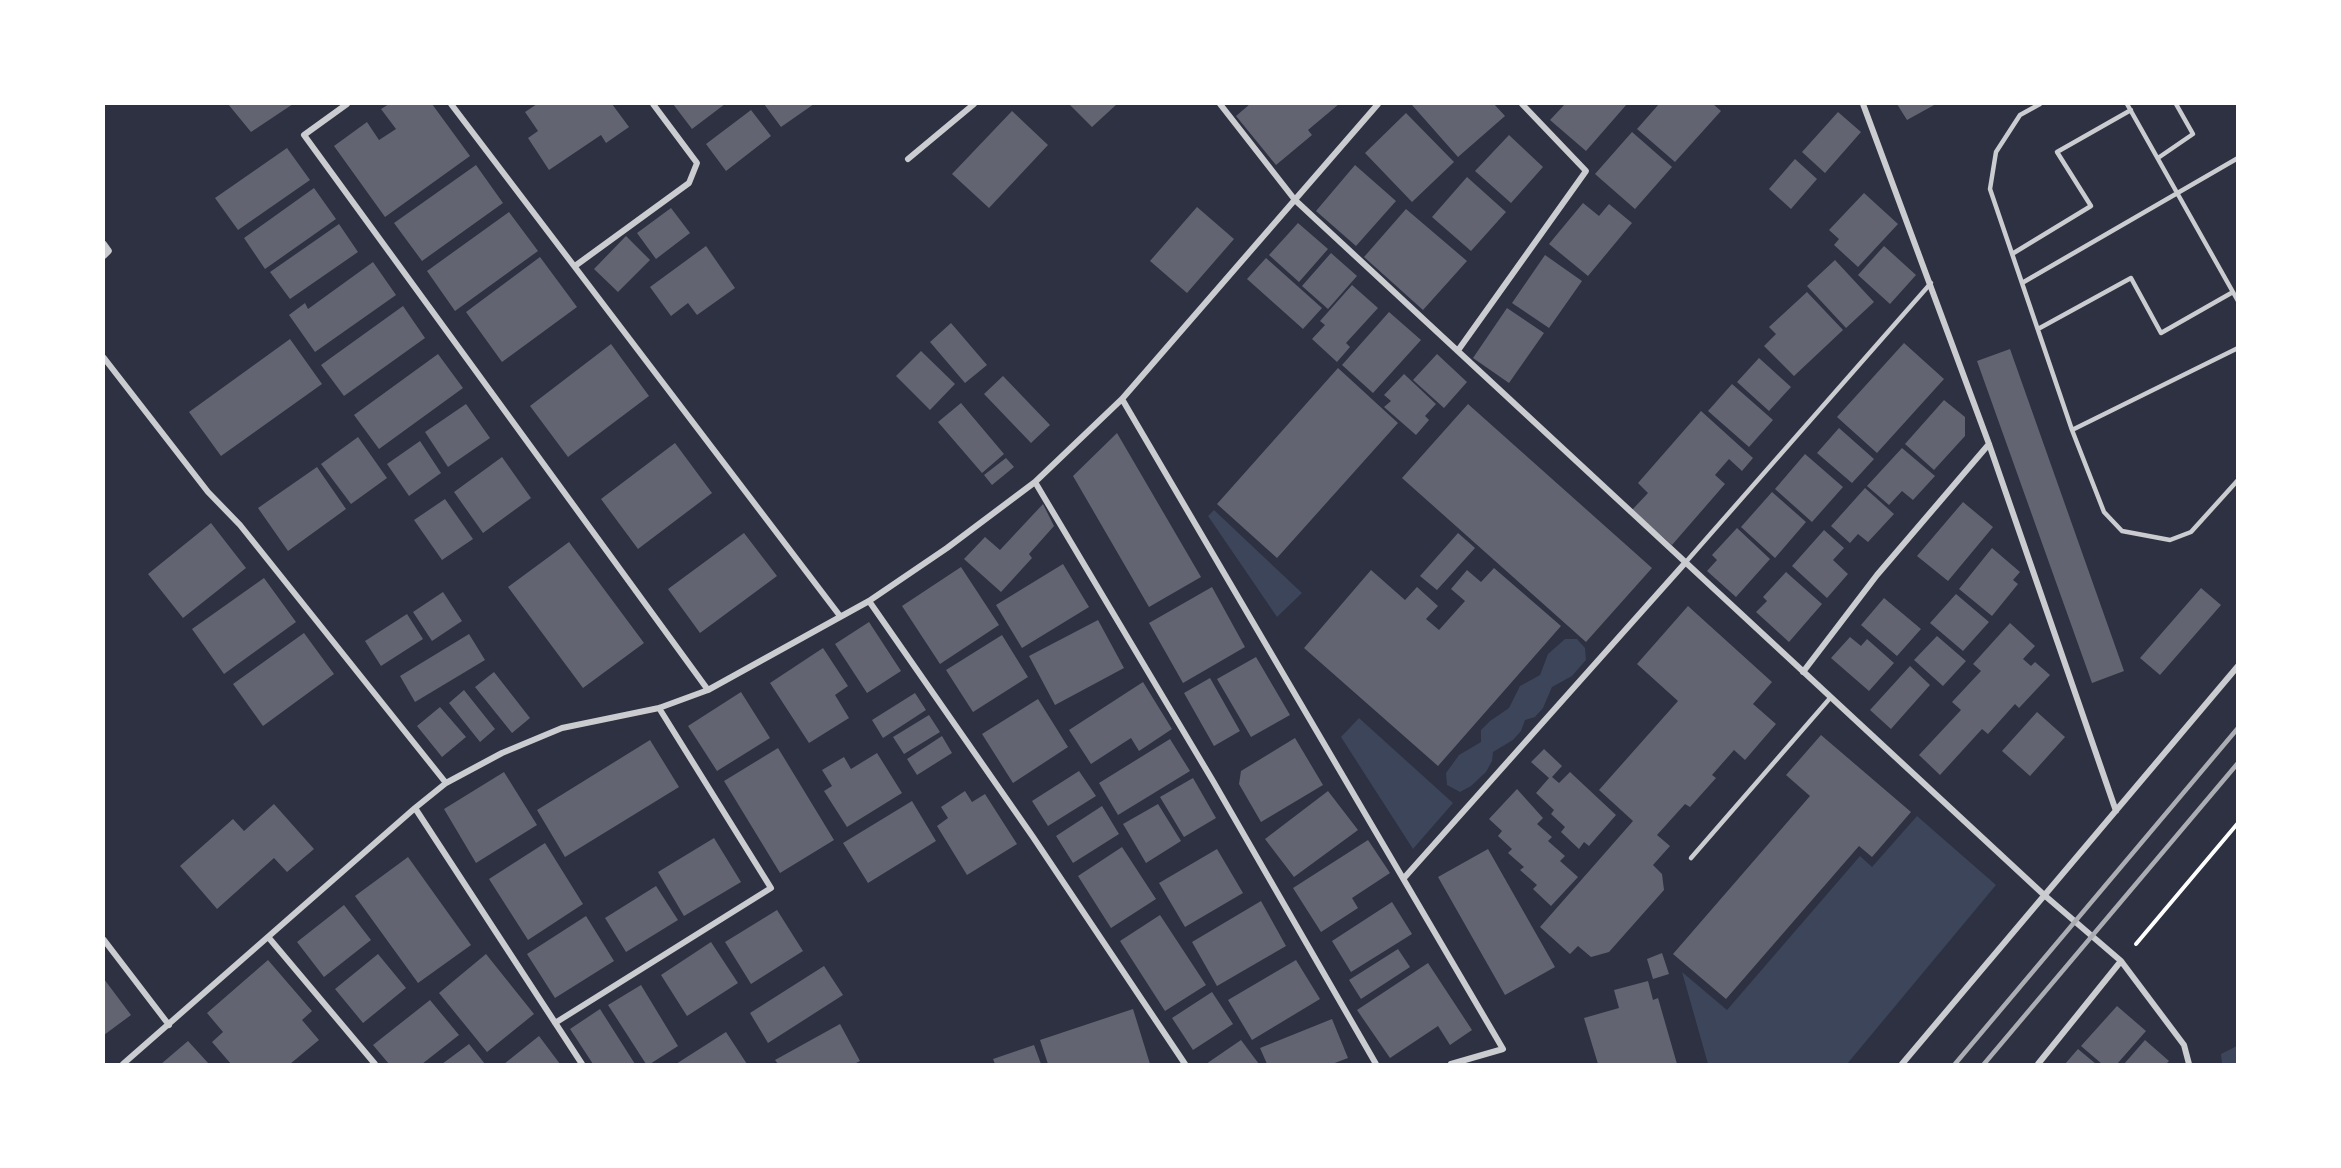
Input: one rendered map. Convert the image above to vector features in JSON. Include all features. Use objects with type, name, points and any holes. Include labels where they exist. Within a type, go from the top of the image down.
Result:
[{"type":"street","points":[[347,104],[304,135],[708,690]]},
{"type":"street","points":[[451,104],[840,616]]},
{"type":"street","points":[[575,266],[689,183],[697,163],[653,104]]},
{"type":"street","points":[[909,159],[974,104]]},
{"type":"street","points":[[1220,104],[1295,200],[1459,349],[1685,564],[2043,894],[2121,961],[2184,1045],[2189,1065]]},
{"type":"street","points":[[123,1065],[446,783],[502,753],[562,728],[659,708],[708,690],[869,601],[947,548],[1035,482],[1122,399],[1378,104]]},
{"type":"street","points":[[1459,349],[1586,171],[1522,104]]},
{"type":"street","points":[[1863,104],[1989,444],[2116,811]]},
{"type":"street","points":[[104,244],[109,251],[104,256]]},
{"type":"street","points":[[104,358],[208,492],[240,525],[446,783]]},
{"type":"street","points":[[1122,399],[1503,1049],[1451,1065]]},
{"type":"street","points":[[1803,672],[1877,575],[1989,444]]},
{"type":"street","points":[[1035,482],[1213,781],[1376,1065]]},
{"type":"street","points":[[1404,878],[1685,564]]},
{"type":"street","points":[[869,601],[1032,837],[1185,1065]]},
{"type":"street","points":[[1902,1065],[2043,894],[2238,666]]},
{"type":"street","points":[[555,1023],[771,888],[659,708]]},
{"type":"street","points":[[415,808],[582,1065]]},
{"type":"street","points":[[269,938],[375,1065]]},
{"type":"street","points":[[104,940],[169,1025]]},
{"type":"street","points":[[2038,1065],[2121,961]]},
{"type":"lane","points":[[2040,104],[2020,114],[1996,152],[1990,189],[2072,430],[2104,512],[2122,531],[2170,540],[2191,532],[2238,480]]},
{"type":"lane","points":[[2127,104],[2238,301]]},
{"type":"lane","points":[[2158,158],[2193,134],[2176,104]]},
{"type":"lane","points":[[2012,254],[2091,206],[2057,152],[2131,110]]},
{"type":"lane","points":[[2022,283],[2238,158]]},
{"type":"lane","points":[[2038,329],[2131,278],[2161,333],[2233,292]]},
{"type":"lane","points":[[1685,564],[1931,283]]},
{"type":"lane","points":[[2072,430],[2238,348]]},
{"type":"lane","points":[[1691,858],[1831,697]]},
{"type":"path","points":[[2121,961],[2238,823]]},
{"type":"shaded area","points":[[1214,510],[1302,593],[1277,617],[1208,516]]},
{"type":"shaded area","points":[[1565,639],[1577,639],[1585,648],[1586,660],[1572,676],[1552,687],[1543,708],[1535,717],[1525,720],[1521,731],[1513,740],[1493,752],[1492,761],[1486,772],[1471,786],[1460,792],[1447,785],[1446,773],[1459,755],[1481,742],[1481,730],[1509,708],[1520,686],[1540,675],[1548,654]]},
{"type":"shaded area","points":[[1359,718],[1453,803],[1413,849],[1341,737]]},
{"type":"shaded area","points":[[1917,816],[1996,885],[1847,1064],[1708,1064],[1682,972],[1727,1010],[1860,856],[1872,867]]},
{"type":"shaded area","points":[[2237,1046],[2237,1064],[2222,1064],[2221,1054]]},
{"type":"building","points":[[228,104],[293,104],[251,132]]},
{"type":"building","points":[[389,104],[432,104],[470,156],[385,217],[334,146],[367,122],[379,140],[396,129],[381,109]]},
{"type":"building","points":[[537,104],[612,104],[629,127],[606,143],[601,135],[549,170],[528,138],[538,131],[525,112]]},
{"type":"building","points":[[673,104],[725,104],[692,129]]},
{"type":"building","points":[[764,104],[814,104],[781,127]]},
{"type":"building","points":[[1069,104],[1117,104],[1092,127]]},
{"type":"building","points":[[1250,104],[1339,104],[1308,130],[1312,135],[1276,165],[1236,116]]},
{"type":"building","points":[[1413,104],[1494,104],[1505,116],[1458,157]]},
{"type":"building","points":[[1565,104],[1627,104],[1586,151],[1550,120]]},
{"type":"building","points":[[1659,104],[1713,104],[1721,111],[1675,162],[1637,129]]},
{"type":"building","points":[[1897,104],[1936,104],[1907,120]]},
{"type":"building","points":[[751,110],[771,136],[726,171],[706,144]]},
{"type":"building","points":[[1012,111],[1048,145],[989,208],[952,174]]},
{"type":"building","points":[[1838,112],[1861,132],[1825,173],[1802,152]]},
{"type":"building","points":[[1406,113],[1454,162],[1412,202],[1365,153]]},
{"type":"building","points":[[1632,132],[1672,167],[1635,209],[1595,174]]},
{"type":"building","points":[[1509,135],[1543,167],[1511,203],[1475,171]]},
{"type":"building","points":[[287,148],[310,180],[238,230],[215,198]]},
{"type":"building","points":[[1795,159],[1817,179],[1791,209],[1769,189]]},
{"type":"building","points":[[476,165],[503,203],[422,261],[394,223]]},
{"type":"building","points":[[1355,165],[1396,201],[1356,246],[1316,211]]},
{"type":"building","points":[[1467,177],[1506,212],[1471,251],[1432,217]]},
{"type":"building","points":[[314,188],[336,219],[265,269],[244,238]]},
{"type":"building","points":[[1864,193],[1898,224],[1858,267],[1834,245],[1839,239],[1829,230]]},
{"type":"building","points":[[1583,203],[1599,216],[1609,204],[1632,223],[1588,276],[1549,244]]},
{"type":"building","points":[[1197,207],[1234,239],[1187,293],[1150,261]]},
{"type":"building","points":[[671,208],[690,233],[656,259],[637,233]]},
{"type":"building","points":[[1406,209],[1467,261],[1423,310],[1364,257]]},
{"type":"building","points":[[509,212],[538,251],[455,311],[427,271]]},
{"type":"building","points":[[1298,223],[1328,249],[1299,282],[1269,255]]},
{"type":"building","points":[[339,224],[358,252],[290,299],[270,272]]},
{"type":"building","points":[[626,236],[650,260],[618,292],[594,269]]},
{"type":"building","points":[[706,246],[735,288],[697,315],[688,303],[671,316],[650,287]]},
{"type":"building","points":[[1884,246],[1916,275],[1890,304],[1858,275]]},
{"type":"building","points":[[1331,253],[1357,276],[1328,309],[1302,286]]},
{"type":"building","points":[[1545,255],[1582,281],[1549,328],[1512,303]]},
{"type":"building","points":[[540,257],[577,307],[502,362],[466,312]]},
{"type":"building","points":[[1266,258],[1322,308],[1303,329],[1247,279]]},
{"type":"building","points":[[1835,260],[1874,302],[1846,328],[1807,286]]},
{"type":"building","points":[[373,262],[396,295],[315,352],[289,315],[305,303],[308,309]]},
{"type":"building","points":[[1352,285],[1378,308],[1346,343],[1350,347],[1337,362],[1312,339],[1325,325],[1320,321]]},
{"type":"building","points":[[1807,292],[1843,330],[1794,376],[1764,346],[1776,334],[1769,327]]},
{"type":"building","points":[[403,306],[425,338],[344,396],[321,365]]},
{"type":"building","points":[[1507,308],[1544,333],[1509,383],[1473,358]]},
{"type":"building","points":[[1389,312],[1421,340],[1373,393],[1342,365]]},
{"type":"building","points":[[951,323],[987,365],[965,383],[930,342]]},
{"type":"building","points":[[290,339],[322,384],[221,456],[189,412]]},
{"type":"building","points":[[1904,343],[1944,379],[1877,453],[1837,417]]},
{"type":"building","points":[[611,344],[649,396],[568,457],[530,406]]},
{"type":"building","points":[[2010,349],[2124,671],[2092,683],[1977,361]]},
{"type":"building","points":[[921,351],[955,384],[930,410],[896,376]]},
{"type":"building","points":[[438,354],[463,388],[379,449],[354,415]]},
{"type":"building","points":[[1437,354],[1467,382],[1444,408],[1413,380]]},
{"type":"building","points":[[1759,358],[1791,387],[1769,411],[1737,382]]},
{"type":"building","points":[[1338,368],[1398,423],[1277,558],[1217,504]]},
{"type":"building","points":[[1404,374],[1436,404],[1425,416],[1429,420],[1416,435],[1384,407],[1391,401],[1384,395]]},
{"type":"building","points":[[1003,376],[1050,425],[1031,443],[984,394]]},
{"type":"building","points":[[1732,384],[1773,420],[1749,447],[1708,411]]},
{"type":"building","points":[[1944,400],[1965,417],[1965,436],[1934,470],[1905,444]]},
{"type":"building","points":[[961,403],[1004,454],[982,473],[938,422]]},
{"type":"building","points":[[466,404],[490,438],[448,467],[425,432]]},
{"type":"building","points":[[1468,404],[1652,568],[1586,642],[1402,478]]},
{"type":"building","points":[[1701,411],[1753,458],[1742,471],[1729,459],[1715,475],[1725,484],[1672,545],[1632,510],[1648,493],[1638,483]]},
{"type":"building","points":[[1839,428],[1874,459],[1852,483],[1817,453]]},
{"type":"building","points":[[1117,433],[1201,577],[1149,607],[1073,476]]},
{"type":"building","points":[[358,437],[387,478],[351,504],[321,464]]},
{"type":"building","points":[[420,441],[441,473],[409,496],[387,464]]},
{"type":"building","points":[[675,443],[712,493],[638,549],[601,499]]},
{"type":"building","points":[[1902,448],[1935,476],[1913,500],[1902,491],[1889,505],[1867,486]]},
{"type":"building","points":[[1805,454],[1843,487],[1812,522],[1775,489]]},
{"type":"building","points":[[502,457],[531,498],[483,533],[454,492]]},
{"type":"building","points":[[1006,458],[1014,467],[992,485],[984,475]]},
{"type":"building","points":[[317,467],[346,509],[288,551],[258,508]]},
{"type":"building","points":[[1865,488],[1894,514],[1868,542],[1858,534],[1850,543],[1831,526]]},
{"type":"building","points":[[1772,492],[1806,522],[1775,558],[1741,527]]},
{"type":"building","points":[[445,499],[473,539],[442,560],[414,520]]},
{"type":"building","points":[[1963,502],[1993,527],[1948,581],[1917,556]]},
{"type":"building","points":[[1043,504],[1054,526],[1029,554],[1032,558],[1001,592],[964,559],[985,537],[1000,550]]},
{"type":"building","points":[[211,523],[246,568],[183,618],[148,574]]},
{"type":"building","points":[[1737,528],[1770,559],[1736,597],[1707,571],[1717,560],[1712,555]]},
{"type":"building","points":[[1824,530],[1844,548],[1833,560],[1848,574],[1827,598],[1792,566]]},
{"type":"building","points":[[744,533],[777,576],[700,633],[668,589]]},
{"type":"building","points":[[1458,533],[1475,548],[1437,590],[1420,576]]},
{"type":"building","points":[[569,542],[644,643],[583,688],[508,587]]},
{"type":"building","points":[[1992,548],[2020,572],[2013,580],[2018,584],[1992,616],[1959,589]]},
{"type":"building","points":[[1063,564],[1089,607],[1022,648],[996,605]]},
{"type":"building","points":[[961,567],[999,625],[940,664],[902,606]]},
{"type":"building","points":[[1494,568],[1561,626],[1438,766],[1304,648],[1371,570],[1405,600],[1417,587],[1438,606],[1426,619],[1439,630],[1465,601],[1451,589],[1467,570],[1481,582]]},
{"type":"building","points":[[1786,572],[1822,604],[1789,642],[1756,612],[1767,601],[1763,597]]},
{"type":"building","points":[[264,578],[296,622],[224,674],[192,629]]},
{"type":"building","points":[[1212,587],[1245,647],[1183,683],[1149,623]]},
{"type":"building","points":[[2201,588],[2221,605],[2160,675],[2140,658]]},
{"type":"building","points":[[443,592],[462,621],[432,641],[413,612]]},
{"type":"building","points":[[1956,594],[1989,622],[1963,651],[1930,623]]},
{"type":"building","points":[[1884,598],[1921,629],[1897,656],[1861,625]]},
{"type":"building","points":[[1688,606],[1772,682],[1753,704],[1776,724],[1745,760],[1734,750],[1712,775],[1716,778],[1690,807],[1685,804],[1657,835],[1670,846],[1653,865],[1662,874],[1664,890],[1609,952],[1591,957],[1578,946],[1570,954],[1540,927],[1633,821],[1599,790],[1678,701],[1637,664]]},
{"type":"building","points":[[407,614],[423,639],[381,666],[365,641]]},
{"type":"building","points":[[1098,620],[1124,668],[1055,705],[1029,656]]},
{"type":"building","points":[[869,622],[901,671],[867,693],[835,644]]},
{"type":"building","points":[[2010,623],[2035,646],[2023,659],[2031,666],[2035,662],[2050,675],[2019,708],[2015,704],[1988,734],[1982,729],[1940,775],[1919,755],[1961,710],[1952,702],[1981,671],[1973,664]]},
{"type":"building","points":[[304,633],[334,674],[263,726],[233,684]]},
{"type":"building","points":[[469,634],[485,660],[415,702],[400,676]]},
{"type":"building","points":[[1002,635],[1028,677],[973,712],[946,670]]},
{"type":"building","points":[[1937,636],[1966,661],[1943,686],[1914,660]]},
{"type":"building","points":[[1850,637],[1861,646],[1867,639],[1894,663],[1869,691],[1831,658]]},
{"type":"building","points":[[823,648],[848,686],[835,695],[849,718],[809,743],[770,683]]},
{"type":"building","points":[[1256,657],[1290,715],[1251,737],[1217,679]]},
{"type":"building","points":[[1910,666],[1930,685],[1891,729],[1870,710]]},
{"type":"building","points":[[494,672],[530,718],[512,733],[475,687]]},
{"type":"building","points":[[1210,678],[1240,731],[1214,746],[1184,693]]},
{"type":"building","points":[[1143,682],[1172,729],[1139,751],[1131,738],[1091,764],[1069,730]]},
{"type":"building","points":[[464,690],[495,729],[480,742],[449,703]]},
{"type":"building","points":[[741,692],[770,738],[717,771],[688,726]]},
{"type":"building","points":[[915,693],[926,710],[883,738],[872,720]]},
{"type":"building","points":[[1038,699],[1068,747],[1013,783],[982,734]]},
{"type":"building","points":[[440,707],[466,737],[442,757],[417,726]]},
{"type":"building","points":[[2037,712],[2065,737],[2030,776],[2002,751]]},
{"type":"building","points":[[929,715],[940,732],[904,754],[893,737]]},
{"type":"building","points":[[1821,735],[1911,812],[1872,857],[1859,846],[1726,999],[1673,954],[1810,796],[1786,775]]},
{"type":"building","points":[[942,736],[952,753],[917,775],[907,759]]},
{"type":"building","points":[[1295,738],[1323,785],[1261,822],[1239,784],[1241,771]]},
{"type":"building","points":[[1170,739],[1190,771],[1118,815],[1099,783]]},
{"type":"building","points":[[650,740],[679,787],[565,857],[537,810]]},
{"type":"building","points":[[778,748],[834,840],[780,873],[724,781]]},
{"type":"building","points":[[1544,749],[1562,766],[1552,777],[1559,783],[1570,772],[1616,815],[1589,846],[1584,842],[1579,849],[1561,832],[1565,827],[1551,814],[1554,810],[1536,793],[1549,778],[1531,762]]},
{"type":"building","points":[[877,753],[902,793],[847,827],[824,791],[832,786],[822,770],[844,757],[851,769]]},
{"type":"building","points":[[1079,771],[1096,796],[1048,826],[1032,801]]},
{"type":"building","points":[[504,772],[537,825],[476,863],[444,809]]},
{"type":"building","points":[[1193,778],[1216,818],[1184,837],[1160,797]]},
{"type":"building","points":[[1517,789],[1543,818],[1537,824],[1552,837],[1548,841],[1565,856],[1560,861],[1578,877],[1551,906],[1533,889],[1537,885],[1520,870],[1524,867],[1508,853],[1512,849],[1498,836],[1502,831],[1489,819]]},
{"type":"building","points":[[965,791],[972,802],[985,794],[1017,844],[967,875],[937,826],[948,818],[941,807]]},
{"type":"building","points":[[1328,791],[1358,830],[1294,877],[1265,839]]},
{"type":"building","points":[[912,801],[936,841],[868,883],[843,843]]},
{"type":"building","points":[[274,804],[314,849],[287,872],[274,858],[217,909],[180,866],[233,819],[244,831]]},
{"type":"building","points":[[1158,804],[1181,841],[1146,863],[1123,824]]},
{"type":"building","points":[[1102,806],[1119,834],[1073,863],[1056,836]]},
{"type":"building","points":[[714,838],[741,882],[684,916],[658,872]]},
{"type":"building","points":[[1368,840],[1390,873],[1352,898],[1358,908],[1321,932],[1293,888]]},
{"type":"building","points":[[545,843],[583,904],[528,940],[489,879]]},
{"type":"building","points":[[1122,847],[1156,899],[1111,928],[1078,876]]},
{"type":"building","points":[[1217,849],[1243,893],[1185,927],[1159,883]]},
{"type":"building","points":[[1488,849],[1555,967],[1505,995],[1438,877]]},
{"type":"building","points":[[408,857],[471,945],[418,983],[355,896]]},
{"type":"building","points":[[656,886],[678,920],[626,952],[605,918]]},
{"type":"building","points":[[1261,901],[1286,946],[1217,986],[1192,942]]},
{"type":"building","points":[[1392,902],[1412,934],[1351,972],[1332,941]]},
{"type":"building","points":[[344,905],[371,940],[324,977],[297,942]]},
{"type":"building","points":[[777,910],[803,951],[751,984],[725,942]]},
{"type":"building","points":[[1160,915],[1206,985],[1165,1011],[1120,941]]},
{"type":"building","points":[[586,916],[614,961],[555,998],[527,954]]},
{"type":"building","points":[[711,942],[738,983],[687,1016],[661,975]]},
{"type":"building","points":[[1398,949],[1410,967],[1361,999],[1349,980]]},
{"type":"building","points":[[1662,953],[1669,974],[1653,979],[1647,959]]},
{"type":"building","points":[[378,954],[406,988],[363,1023],[335,989]]},
{"type":"building","points":[[486,954],[534,1014],[487,1052],[439,993]]},
{"type":"building","points":[[268,960],[312,1011],[302,1020],[319,1040],[290,1064],[231,1064],[212,1042],[223,1032],[207,1013]]},
{"type":"building","points":[[1296,960],[1320,999],[1252,1040],[1228,1000]]},
{"type":"building","points":[[1428,963],[1472,1030],[1450,1045],[1438,1026],[1390,1058],[1357,1010]]},
{"type":"building","points":[[824,966],[843,995],[768,1043],[750,1013]]},
{"type":"building","points":[[104,979],[131,1015],[104,1035]]},
{"type":"building","points":[[1648,981],[1653,1000],[1658,998],[1677,1064],[1598,1064],[1584,1018],[1619,1008],[1614,990]]},
{"type":"building","points":[[641,985],[678,1046],[650,1064],[646,1064],[608,1005]]},
{"type":"building","points":[[1212,992],[1233,1024],[1193,1050],[1172,1018]]},
{"type":"building","points":[[430,1000],[459,1035],[422,1064],[389,1064],[373,1045]]},
{"type":"building","points":[[2117,1006],[2146,1031],[2117,1064],[2102,1064],[2081,1046]]},
{"type":"building","points":[[600,1009],[635,1064],[593,1064],[570,1029]]},
{"type":"building","points":[[1133,1009],[1150,1064],[1048,1064],[1040,1040]]},
{"type":"building","points":[[1332,1019],[1348,1058],[1332,1064],[1267,1064],[1260,1048]]},
{"type":"building","points":[[840,1024],[860,1061],[854,1064],[778,1064],[775,1060]]},
{"type":"building","points":[[726,1032],[747,1064],[676,1064]]},
{"type":"building","points":[[539,1036],[560,1064],[504,1064]]},
{"type":"building","points":[[1241,1040],[1259,1064],[1206,1064]]},
{"type":"building","points":[[2145,1040],[2169,1061],[2166,1064],[2124,1064]]},
{"type":"building","points":[[188,1041],[209,1064],[161,1064]]},
{"type":"building","points":[[469,1044],[485,1064],[442,1064]]},
{"type":"building","points":[[1034,1045],[1041,1064],[995,1064],[993,1059]]},
{"type":"building","points":[[2078,1049],[2096,1064],[2065,1064]]},
{"type":"railway","points":[[1955,1064],[2238,728]]},
{"type":"railway","points":[[1984,1064],[2238,763]]}]
